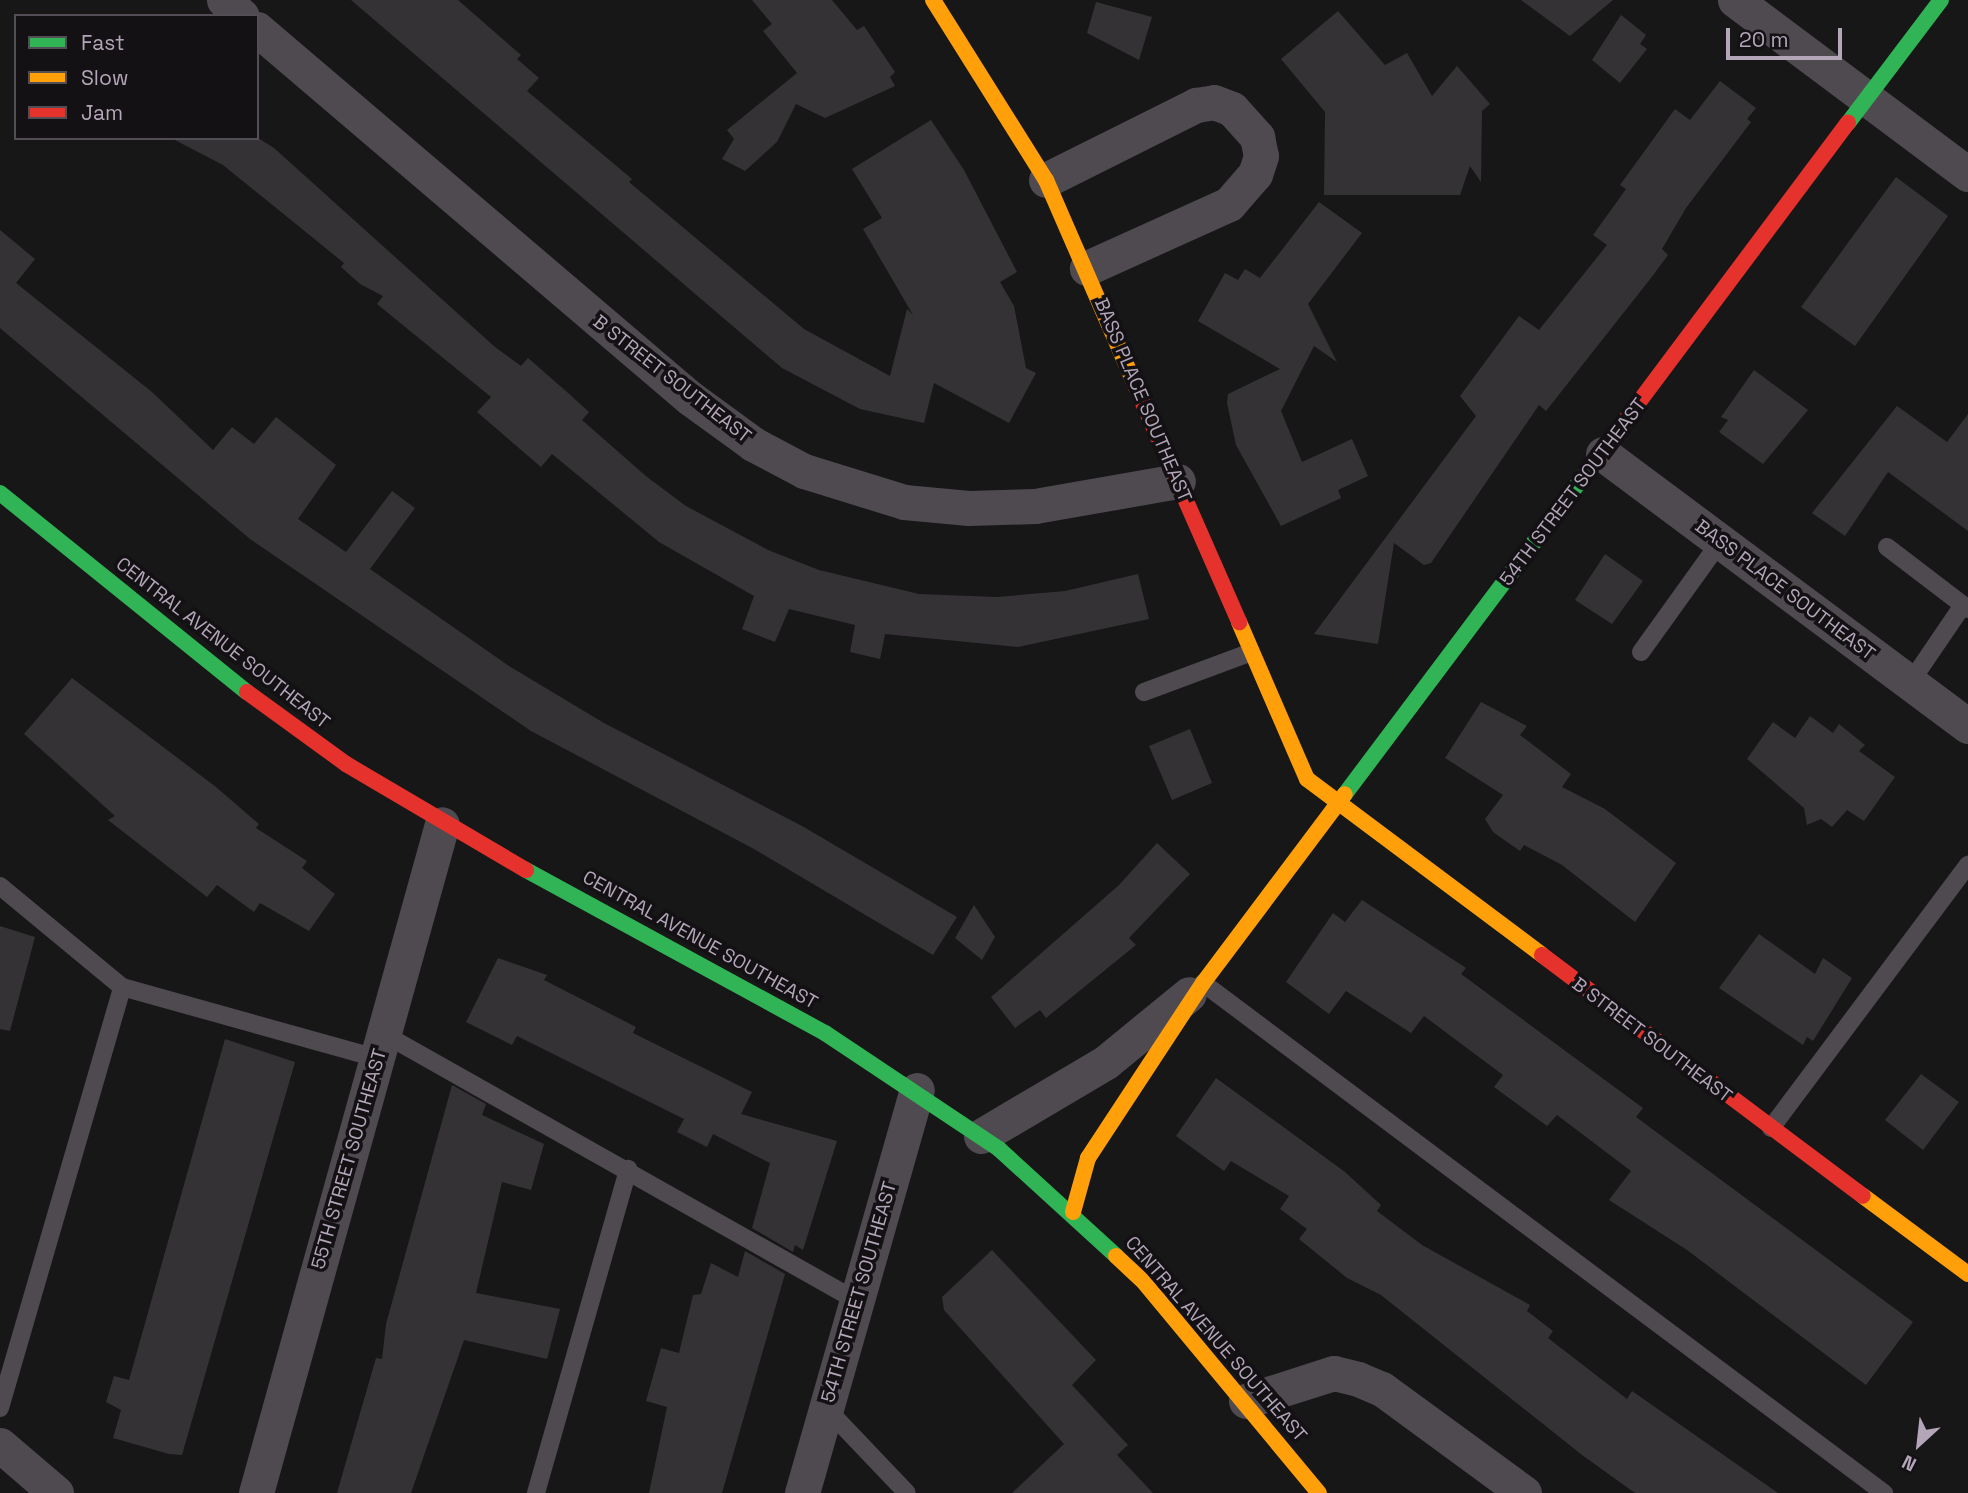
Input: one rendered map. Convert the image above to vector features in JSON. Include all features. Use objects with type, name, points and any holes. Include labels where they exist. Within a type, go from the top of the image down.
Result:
[{"type":"street","points":[[224,0],[240,14]]},
{"type":"street","name":"BASS PLACE SOUTHEAST","points":[[933,0],[981,67],[1046,180],[1087,268],[1299,766],[1337,806]]},
{"type":"street","points":[[1734,0],[1968,174]]},
{"type":"street","name":"54TH STREET SOUTHEAST","points":[[1073,1212],[1088,1158],[1203,982],[1603,454],[1941,0]]},
{"type":"street","name":"B STREET SOUTHEAST","points":[[259,31],[690,398],[804,471],[904,502],[969,508],[1035,506],[1178,481]]},
{"type":"street","points":[[1046,180],[1196,104],[1214,102],[1231,109],[1257,137],[1261,156],[1255,174],[1229,204],[1087,268]]},
{"type":"street","name":"BASS PLACE SOUTHEAST","points":[[1603,454],[1968,726]]},
{"type":"street","name":"CENTRAL AVENUE SOUTHEAST","points":[[0,493],[234,682],[346,764],[442,824],[711,968],[917,1090],[981,1136],[1073,1212],[1142,1280],[1246,1401],[1320,1493]]},
{"type":"street","name":"B STREET SOUTHEAST","points":[[1337,806],[1968,1274]]},
{"type":"street","name":"55TH STREET SOUTHEAST","points":[[256,1493],[442,824]]},
{"type":"street","name":"54TH STREET SOUTHEAST","points":[[981,1136],[1106,1062],[1203,982]]},
{"type":"street","name":"54TH STREET SOUTHEAST","points":[[802,1493],[917,1090]]},
{"type":"street","points":[[1246,1401],[1334,1373],[1358,1379],[1394,1397],[1524,1493]]},
{"type":"street","points":[[0,1445],[56,1493]]},
{"type":"lane","points":[[1641,652],[1720,542]]},
{"type":"lane","points":[[1887,547],[1966,607],[1910,683]]},
{"type":"lane","points":[[1144,692],[1249,653]]},
{"type":"lane","points":[[1771,1128],[1968,865]]},
{"type":"lane","points":[[0,886],[122,987],[381,1046],[628,1169],[857,1301]]},
{"type":"lane","points":[[1203,982],[1884,1493]]},
{"type":"lane","points":[[0,1408],[122,987]]},
{"type":"lane","points":[[536,1493],[628,1169]]},
{"type":"lane","points":[[826,1408],[907,1493]]},
{"type":"building","points":[[351,0],[458,0],[521,55],[517,59],[539,78],[527,91],[632,179],[629,182],[804,329],[890,376],[907,309],[913,315],[863,229],[882,218],[852,169],[931,120],[964,170],[1017,272],[1000,282],[1014,306],[1026,368],[1036,373],[1009,423],[934,383],[924,423],[860,409],[782,368]]},
{"type":"building","points":[[752,0],[832,0],[857,30],[864,26],[895,72],[890,77],[895,86],[825,118],[796,104],[777,142],[745,171],[722,159],[734,139],[727,130],[797,73],[763,31],[772,24]]},
{"type":"building","points":[[1521,0],[1613,0],[1570,36]]},
{"type":"building","points":[[1096,2],[1152,17],[1139,60],[1087,33]]},
{"type":"building","points":[[1338,11],[1385,65],[1407,53],[1432,96],[1457,66],[1490,104],[1482,111],[1481,182],[1470,166],[1460,195],[1324,195],[1325,112],[1281,59]]},
{"type":"building","points":[[1621,15],[1646,35],[1640,44],[1647,49],[1620,83],[1592,60]]},
{"type":"building","points":[[1720,81],[1756,108],[1747,119],[1751,122],[1686,208],[1662,249],[1668,255],[1546,411],[1539,405],[1431,563],[1424,565],[1394,543],[1378,644],[1314,634],[1476,416],[1460,396],[1519,316],[1539,330],[1607,245],[1593,235],[1626,189],[1620,185],[1675,109],[1690,120]]},
{"type":"building","points":[[259,139],[274,148],[495,347],[521,366],[528,358],[567,392],[589,412],[582,420],[647,477],[686,506],[768,550],[819,570],[919,594],[997,597],[1065,591],[1138,574],[1149,619],[1018,647],[885,634],[880,659],[850,652],[855,625],[789,609],[775,642],[742,629],[754,596],[659,542],[552,454],[541,467],[477,412],[491,397],[377,304],[383,296],[360,284],[341,267],[344,263],[223,165],[175,140]]},
{"type":"building","points":[[1896,177],[1948,216],[1855,346],[1801,307]]},
{"type":"building","points":[[1319,202],[1362,233],[1308,304],[1337,362],[1314,346],[1281,411],[1302,462],[1352,439],[1368,476],[1338,490],[1341,498],[1281,526],[1236,445],[1227,403],[1228,394],[1280,369],[1198,321],[1225,273],[1238,280],[1245,269],[1260,278]]},
{"type":"building","points":[[0,230],[35,259],[16,283],[152,392],[213,450],[232,427],[254,444],[276,417],[336,465],[298,519],[346,552],[392,491],[415,508],[370,569],[509,666],[604,723],[802,826],[957,917],[933,955],[754,849],[531,731],[250,539],[0,328]]},
{"type":"building","points":[[1754,370],[1808,410],[1763,464],[1719,432],[1728,420],[1721,417]]},
{"type":"building","points":[[1897,406],[1947,442],[1968,414],[1968,531],[1888,472],[1845,536],[1812,513]]},
{"type":"building","points":[[1605,554],[1643,581],[1612,624],[1575,600]]},
{"type":"building","points":[[72,678],[216,787],[259,824],[256,828],[307,861],[302,868],[335,894],[309,931],[260,903],[254,912],[217,885],[207,897],[108,820],[115,816],[24,734]]},
{"type":"building","points":[[1481,702],[1527,726],[1520,735],[1571,774],[1562,787],[1605,809],[1676,863],[1635,922],[1562,865],[1524,845],[1520,851],[1493,832],[1485,819],[1503,795],[1445,758]]},
{"type":"building","points":[[1810,716],[1833,733],[1839,724],[1865,745],[1859,751],[1895,777],[1864,821],[1847,810],[1832,827],[1821,819],[1807,825],[1804,808],[1747,759],[1773,722],[1795,738]]},
{"type":"building","points":[[1190,729],[1212,783],[1172,800],[1149,746]]},
{"type":"building","points":[[1157,843],[1190,874],[1129,938],[1136,945],[1046,1018],[1040,1010],[1015,1028],[991,997],[1119,885]]},
{"type":"building","points":[[1362,900],[1466,968],[1461,974],[1643,1108],[1636,1117],[1913,1322],[1866,1385],[1687,1250],[1609,1200],[1631,1171],[1557,1115],[1547,1126],[1494,1087],[1503,1075],[1424,1016],[1411,1033],[1346,991],[1329,1014],[1286,982],[1333,913],[1345,922]]},
{"type":"building","points":[[974,905],[995,937],[982,960],[955,938]]},
{"type":"building","points":[[0,926],[35,937],[10,1031],[0,1029]]},
{"type":"building","points":[[1759,934],[1815,974],[1823,958],[1852,978],[1813,1041],[1807,1037],[1803,1045],[1719,988]]},
{"type":"building","points":[[498,958],[547,975],[544,980],[636,1027],[633,1033],[752,1092],[741,1114],[837,1141],[803,1250],[795,1245],[793,1252],[752,1228],[770,1163],[713,1134],[707,1147],[677,1132],[684,1119],[517,1036],[512,1045],[466,1022]]},
{"type":"building","points":[[225,1039],[295,1062],[182,1455],[169,1454],[113,1438],[121,1410],[106,1402],[114,1376],[129,1380]]},
{"type":"building","points":[[1921,1074],[1959,1102],[1923,1150],[1885,1120]]},
{"type":"building","points":[[1216,1078],[1345,1172],[1381,1205],[1377,1211],[1422,1245],[1530,1305],[1527,1311],[1553,1331],[1548,1338],[1627,1399],[1632,1391],[1778,1493],[1635,1493],[1582,1455],[1381,1295],[1347,1278],[1299,1239],[1307,1229],[1280,1209],[1289,1196],[1231,1161],[1224,1171],[1176,1136]]},
{"type":"building","points":[[452,1085],[486,1104],[482,1115],[544,1144],[531,1190],[502,1182],[476,1293],[560,1309],[547,1359],[464,1340],[411,1493],[337,1493],[376,1358],[382,1359],[386,1324]]},
{"type":"building","points":[[992,1250],[1096,1360],[1072,1385],[1128,1445],[1117,1455],[1153,1493],[1012,1493],[1064,1444],[944,1310],[942,1297]]},
{"type":"building","points":[[745,1251],[785,1274],[722,1493],[649,1493],[667,1407],[646,1401],[661,1348],[679,1353],[693,1295],[701,1294],[711,1263],[738,1277]]},
{"type":"traffic: fast","points":[[1848,123],[1941,0]]},
{"type":"traffic: fast","points":[[1345,794],[1597,458]]},
{"type":"traffic: fast","points":[[0,493],[247,692]]},
{"type":"traffic: fast","points":[[526,870],[825,1033],[999,1149],[1116,1256]]},
{"type":"traffic: slow","points":[[933,0],[1046,180],[1136,387]]},
{"type":"traffic: slow","points":[[1239,622],[1307,779],[1542,955]]},
{"type":"traffic: slow","points":[[1073,1212],[1088,1158],[1203,983],[1345,794]]},
{"type":"traffic: slow","points":[[1863,1196],[1968,1274]]},
{"type":"traffic: slow","points":[[1116,1256],[1142,1280],[1319,1493]]},
{"type":"traffic: jam","points":[[1597,458],[1848,123]]},
{"type":"traffic: jam","points":[[1136,387],[1239,622]]},
{"type":"traffic: jam","points":[[247,692],[346,764],[526,870]]},
{"type":"traffic: jam","points":[[1542,955],[1863,1196]]}]
